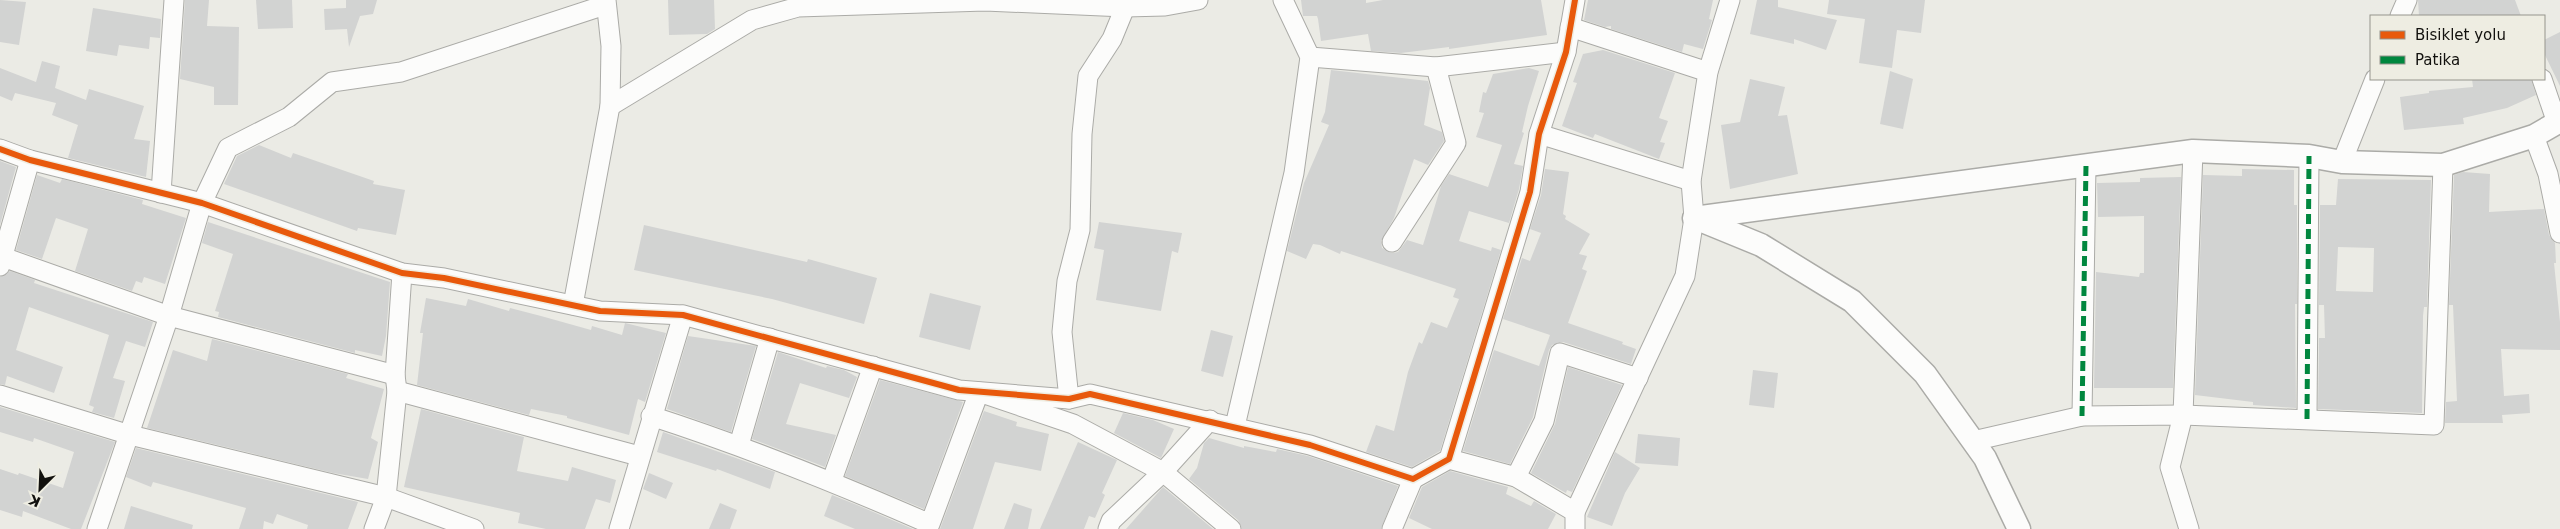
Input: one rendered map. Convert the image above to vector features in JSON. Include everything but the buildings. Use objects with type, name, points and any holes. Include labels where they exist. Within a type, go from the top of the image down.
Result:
[{"type":"street","points":[[161,193],[174,0]]},
{"type":"street","points":[[610,106],[752,20],[798,7],[985,1],[1126,3],[1165,6],[1198,0]]},
{"type":"street","points":[[1235,426],[1294,173],[1310,57],[1283,0]]},
{"type":"street","points":[[1392,529],[1413,479],[1449,459],[1530,192],[1539,134],[1566,52],[1575,0]]},
{"type":"street","points":[[1449,459],[1516,477],[1575,520],[1685,276],[1694,218],[1691,180],[1708,72],[1730,0]]},
{"type":"street","points":[[2400,15],[2407,0]]},
{"type":"street","points":[[97,529],[169,316],[202,203],[228,148],[289,117],[332,82],[401,72],[606,2],[611,46],[610,106],[573,305]]},
{"type":"street","points":[[1069,399],[1062,332],[1067,281],[1080,230],[1082,134],[1088,76],[1112,39],[1126,3]]},
{"type":"street","points":[[1570,27],[1708,72]]},
{"type":"street","points":[[1310,57],[1436,66],[1566,52]]},
{"type":"street","points":[[1392,242],[1456,143],[1436,66]]},
{"type":"street","points":[[2342,162],[2375,80]]},
{"type":"street","points":[[1694,218],[2193,151],[2308,156],[2342,162],[2443,165],[2534,136],[2558,122],[2542,80]]},
{"type":"street","points":[[1539,134],[1691,180]]},
{"type":"street","points":[[2534,136],[2548,174],[2560,234]]},
{"type":"street","points":[[0,149],[30,160],[202,203],[402,273],[444,278],[600,311],[683,315],[959,390],[1069,399],[1090,394],[1310,444],[1413,479]]},
{"type":"street","points":[[2189,529],[2170,467],[2183,414],[2193,151]]},
{"type":"street","points":[[2307,419],[2308,156]]},
{"type":"street","points":[[30,160],[1,260],[169,316],[638,456]]},
{"type":"street","points":[[2082,416],[2086,165]]},
{"type":"street","points":[[1973,441],[2082,416],[2183,414],[2434,425],[2443,165]]},
{"type":"street","points":[[1694,218],[1761,245],[1852,301],[1925,374],[1985,458],[2019,529]]},
{"type":"street","points":[[374,529],[386,497],[396,383],[402,273]]},
{"type":"street","points":[[618,529],[638,456],[683,315]]},
{"type":"street","points":[[739,444],[770,338]]},
{"type":"street","points":[[1516,477],[1544,421],[1560,353],[1638,378]]},
{"type":"street","points":[[832,480],[873,366]]},
{"type":"street","points":[[979,392],[1073,424],[1163,472],[1231,529]]},
{"type":"street","points":[[651,416],[739,444],[832,480],[930,524],[979,392]]},
{"type":"street","points":[[0,395],[130,435],[386,497],[474,529]]},
{"type":"street","points":[[1108,529],[1111,521],[1163,472],[1210,420]]},
{"type":"marked path","points":[[2307,419],[2309,156]]},
{"type":"marked path","points":[[2082,416],[2086,165]]},
{"type":"cycle path","points":[[0,149],[30,160],[202,203],[402,273],[444,278],[600,311],[683,315],[959,390],[1069,399],[1090,394],[1310,445],[1413,479],[1449,459],[1530,192],[1539,134],[1566,52],[1575,0]]}]
